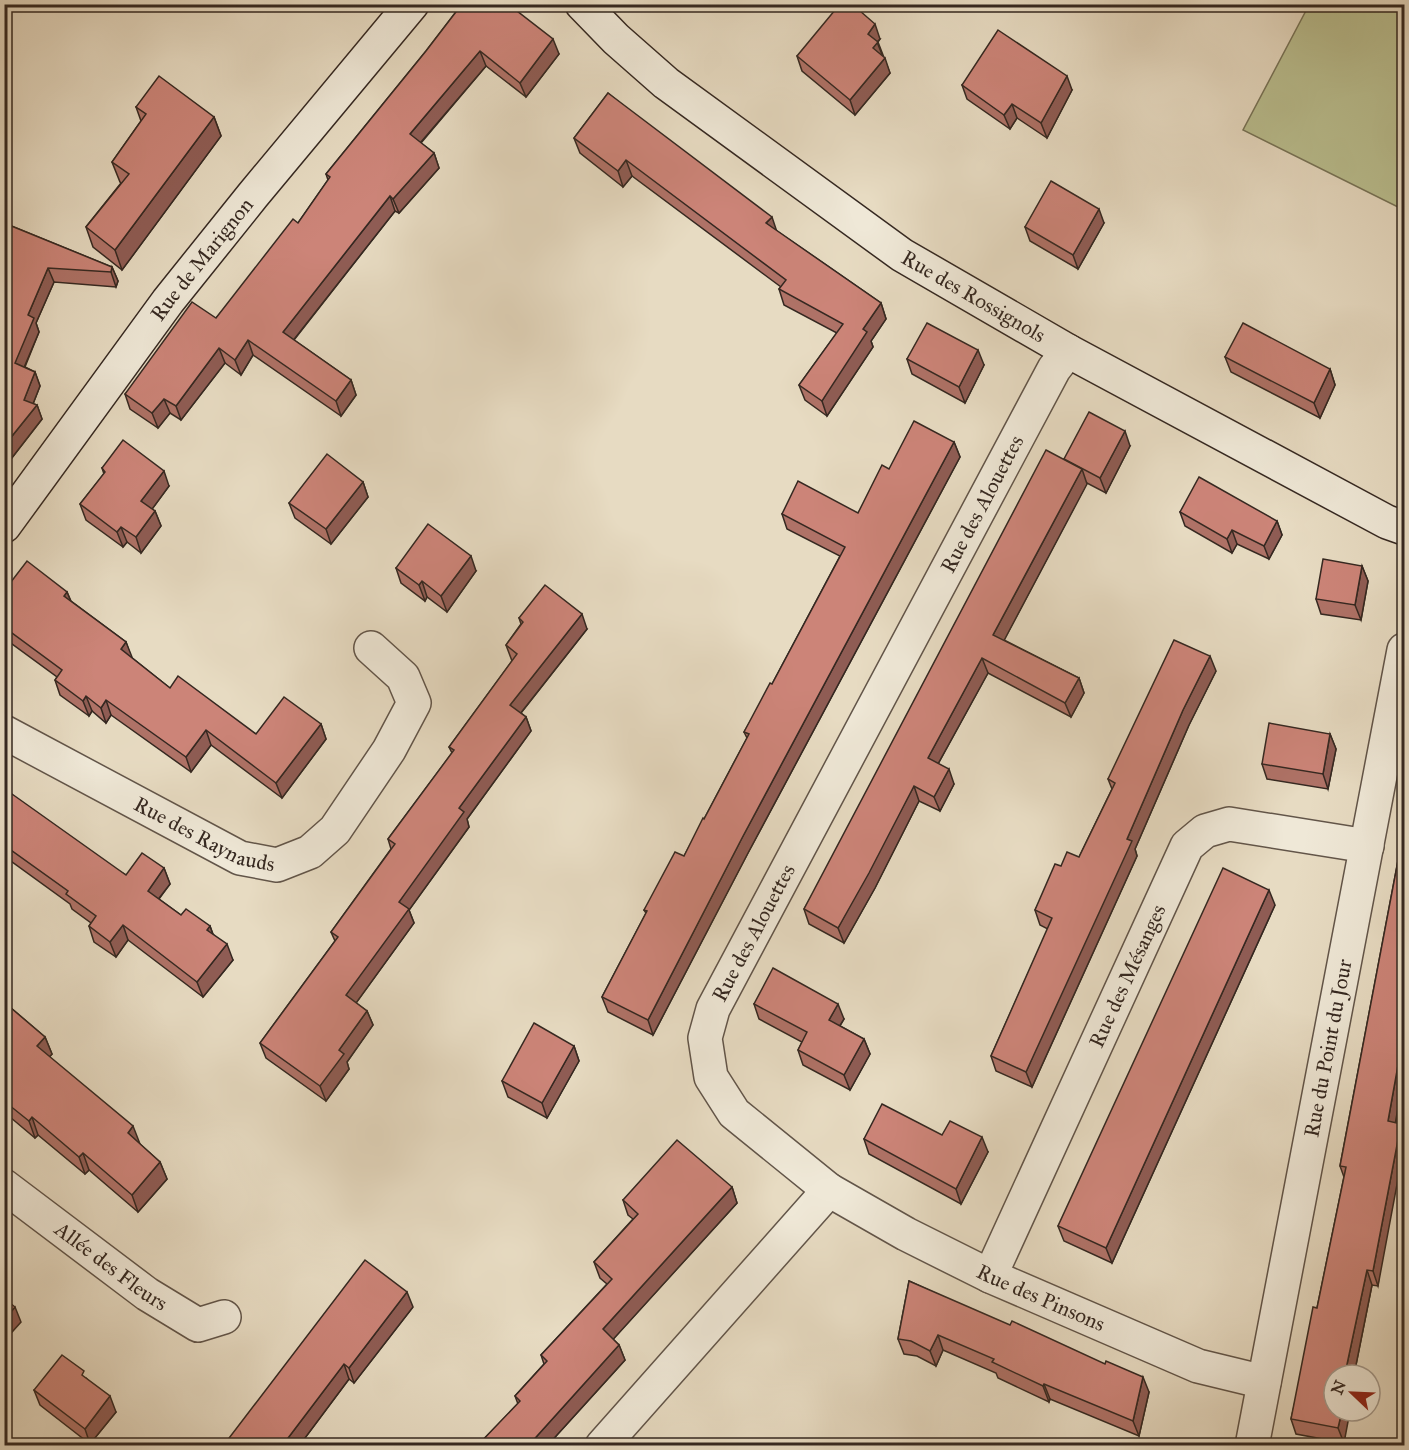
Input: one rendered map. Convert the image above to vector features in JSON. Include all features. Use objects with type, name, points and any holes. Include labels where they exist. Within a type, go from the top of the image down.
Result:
[{"type":"street","name":"Rue de Marignon","points":[[4,526],[168,301],[412,4]]},
{"type":"street","name":"Rue des Rossignols","points":[[582,4],[616,39],[666,83],[902,255],[1068,351],[1387,522],[1404,528]]},
{"type":"street","name":"Rue des Alouettes","points":[[829,1190],[734,1113],[711,1077],[705,1038],[713,1009],[1054,369],[1068,351]]},
{"type":"street","name":"Rue des Raynauds","points":[[4,732],[240,858],[277,865],[310,852],[335,830],[389,750],[414,703],[403,677],[371,648]]},
{"type":"street","name":"Rue du Point du Jour","points":[[1252,1446],[1404,650]]},
{"type":"street","name":"Rue des Mésanges","points":[[990,1276],[1187,846],[1205,831],[1229,824],[1367,846]]},
{"type":"street","name":"Allée des Fleurs","points":[[4,1186],[147,1294],[198,1325],[224,1317]]},
{"type":"street","name":"Rue des Pinsons","points":[[829,1190],[906,1234],[990,1276],[1198,1366],[1264,1382]]},
{"type":"street","points":[[602,1446],[829,1190]]},
{"type":"green space","points":[[1309,5],[1404,5],[1404,210],[1243,130]]},
{"type":"building","points":[[462,4],[508,4],[553,39],[520,83],[480,51],[410,134],[434,153],[393,199],[390,196],[283,332],[351,380],[336,401],[248,340],[235,360],[219,348],[176,406],[164,399],[152,413],[125,394],[192,302],[216,318],[293,219],[298,223],[330,177],[326,174]]},
{"type":"building","points":[[840,4],[852,4],[875,24],[868,34],[878,42],[873,48],[885,58],[850,100],[797,56]]},
{"type":"building","points":[[998,30],[1067,76],[1041,123],[1012,104],[1004,115],[962,85]]},
{"type":"building","points":[[159,76],[214,117],[115,250],[86,227],[129,174],[112,162],[146,114],[136,107]]},
{"type":"building","points":[[608,93],[772,217],[766,223],[881,303],[863,329],[867,332],[822,401],[799,385],[843,324],[779,289],[786,280],[626,160],[618,171],[574,138]]},
{"type":"building","points":[[1051,181],[1099,209],[1073,255],[1025,227]]},
{"type":"building","points":[[4,223],[112,267],[111,272],[48,268],[28,315],[34,318],[15,363],[35,372],[24,400],[37,405],[4,446]]},
{"type":"building","points":[[927,323],[978,350],[959,387],[907,359]]},
{"type":"building","points":[[1243,323],[1330,369],[1314,403],[1225,357]]},
{"type":"building","points":[[1089,412],[1125,431],[1100,478],[1064,459]]},
{"type":"building","points":[[914,421],[954,442],[742,838],[648,1020],[602,997],[675,852],[684,856],[704,819],[749,734],[744,732],[845,547],[782,514],[798,481],[858,513],[882,465],[889,469]]},
{"type":"building","points":[[123,440],[164,471],[141,501],[155,511],[136,537],[121,527],[117,532],[80,504],[105,472],[102,468]]},
{"type":"building","points":[[1046,450],[1082,469],[993,635],[1079,678],[1065,703],[982,658],[928,758],[949,769],[934,797],[914,786],[838,928],[804,909]]},
{"type":"building","points":[[327,454],[363,482],[326,529],[289,503]]},
{"type":"building","points":[[1199,477],[1277,521],[1264,546],[1232,530],[1227,539],[1180,512]]},
{"type":"building","points":[[428,524],[471,556],[441,596],[422,581],[419,585],[396,568]]},
{"type":"building","points":[[1323,559],[1362,566],[1355,605],[1316,599]]},
{"type":"building","points":[[27,561],[67,592],[64,596],[126,642],[121,649],[170,688],[178,676],[256,734],[284,697],[321,724],[276,783],[206,730],[186,757],[106,700],[101,708],[86,696],[83,701],[55,680],[62,670],[4,627],[4,591]]},
{"type":"building","points":[[545,585],[582,614],[510,705],[526,717],[459,808],[464,812],[399,902],[409,909],[346,995],[367,1011],[339,1050],[344,1054],[320,1086],[260,1043],[338,937],[331,932],[395,844],[388,839],[454,750],[449,747],[517,654],[506,645],[523,622],[519,618]]},
{"type":"building","points":[[1174,640],[1210,656],[1183,710],[1127,839],[1132,841],[1026,1072],[991,1056],[1052,918],[1035,910],[1055,864],[1061,866],[1067,852],[1079,857],[1115,783],[1108,779]]},
{"type":"building","points":[[1269,723],[1330,734],[1323,774],[1262,764]]},
{"type":"building","points":[[12,794],[126,875],[142,853],[164,868],[148,891],[181,915],[186,909],[210,926],[207,930],[227,944],[197,982],[123,925],[110,942],[89,926],[96,916],[66,894],[68,891],[4,845],[4,805]]},
{"type":"building","points":[[1404,829],[1404,1066],[1398,1065],[1388,1121],[1401,1124],[1373,1271],[1367,1270],[1347,1363],[1322,1363],[1322,1423],[1339,1423],[1338,1428],[1291,1419],[1313,1307],[1317,1308],[1346,1167],[1340,1166]]},
{"type":"building","points":[[1223,868],[1269,890],[1106,1248],[1058,1226]]},
{"type":"building","points":[[773,968],[838,1004],[829,1020],[864,1039],[844,1075],[798,1050],[807,1032],[754,1004]]},
{"type":"building","points":[[4,1002],[45,1037],[37,1046],[133,1126],[128,1133],[160,1162],[132,1195],[83,1153],[79,1157],[32,1117],[29,1121],[4,1101]]},
{"type":"building","points":[[534,1023],[574,1046],[542,1103],[502,1081]]},
{"type":"building","points":[[882,1104],[942,1135],[950,1121],[982,1137],[956,1189],[864,1139]]},
{"type":"building","points":[[677,1140],[732,1187],[603,1329],[619,1345],[528,1446],[477,1446],[520,1401],[515,1396],[547,1361],[541,1355],[612,1279],[594,1262],[638,1214],[623,1200]]},
{"type":"building","points":[[365,1260],[407,1292],[349,1368],[344,1364],[282,1446],[223,1446]]},
{"type":"building","points":[[909,1281],[1010,1325],[1012,1321],[1105,1364],[1106,1361],[1143,1377],[1133,1421],[1044,1384],[1043,1386],[992,1362],[994,1359],[938,1335],[930,1351],[911,1341],[898,1339]]},
{"type":"building","points":[[4,1298],[15,1307],[4,1320]]},
{"type":"building","points":[[62,1355],[84,1371],[82,1375],[110,1396],[85,1429],[34,1390]]}]
